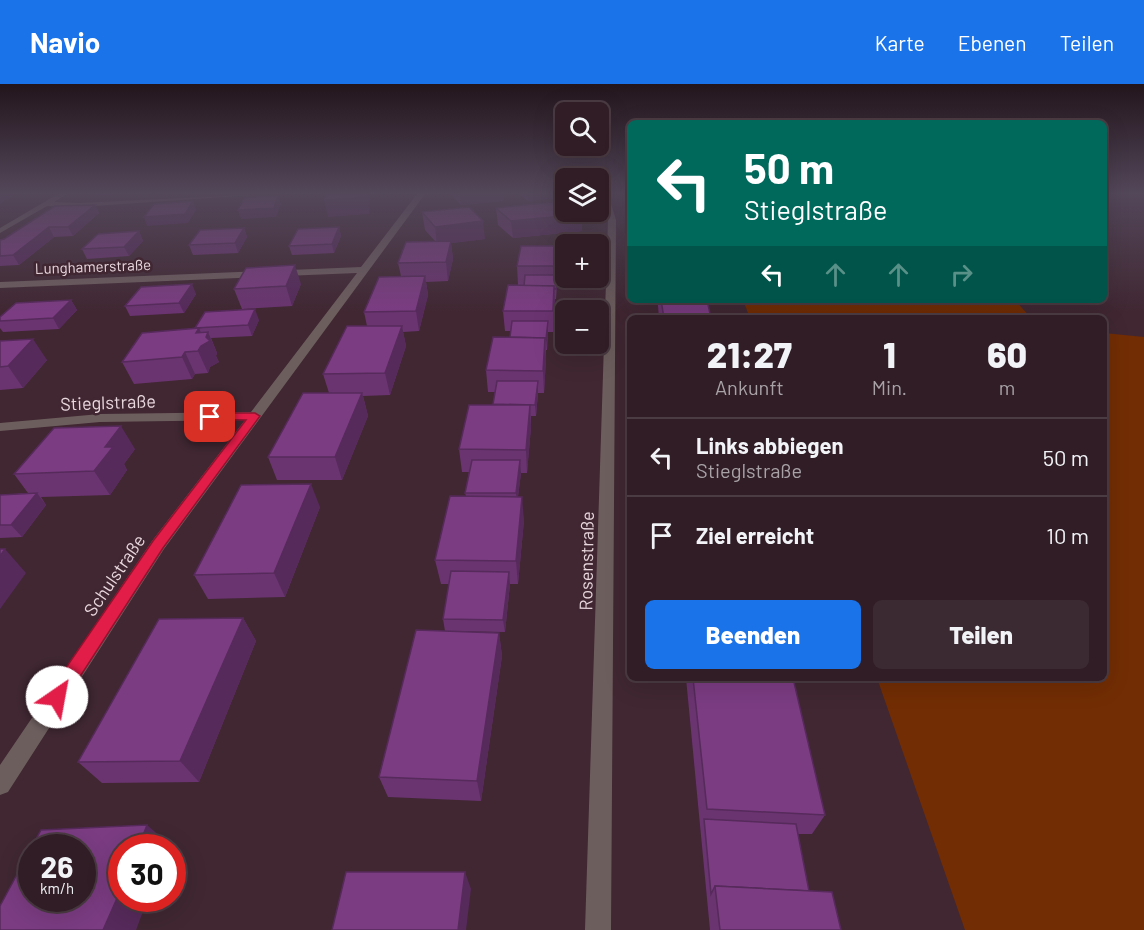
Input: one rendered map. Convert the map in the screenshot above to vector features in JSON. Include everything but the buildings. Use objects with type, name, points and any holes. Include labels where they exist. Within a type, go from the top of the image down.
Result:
[{"type":"street","name":"Schulstraße","points":[[0,784],[158,544],[392,233]]},
{"type":"street","name":"Rosenstraße","points":[[598,930],[612,233]]},
{"type":"street","name":"Lunghamerstraße","points":[[0,285],[366,270]]},
{"type":"street","name":"Stieglstraße","points":[[0,427],[100,418],[255,416]]},
{"type":"shaded area","points":[[744,303],[1018,303],[1028,315],[749,315]]},
{"type":"shaded area","points":[[1107,333],[1144,337],[1144,930],[965,930],[878,681],[1107,681]]},
{"type":"route","points":[[57,697],[158,544],[255,416],[210,417]]}]
